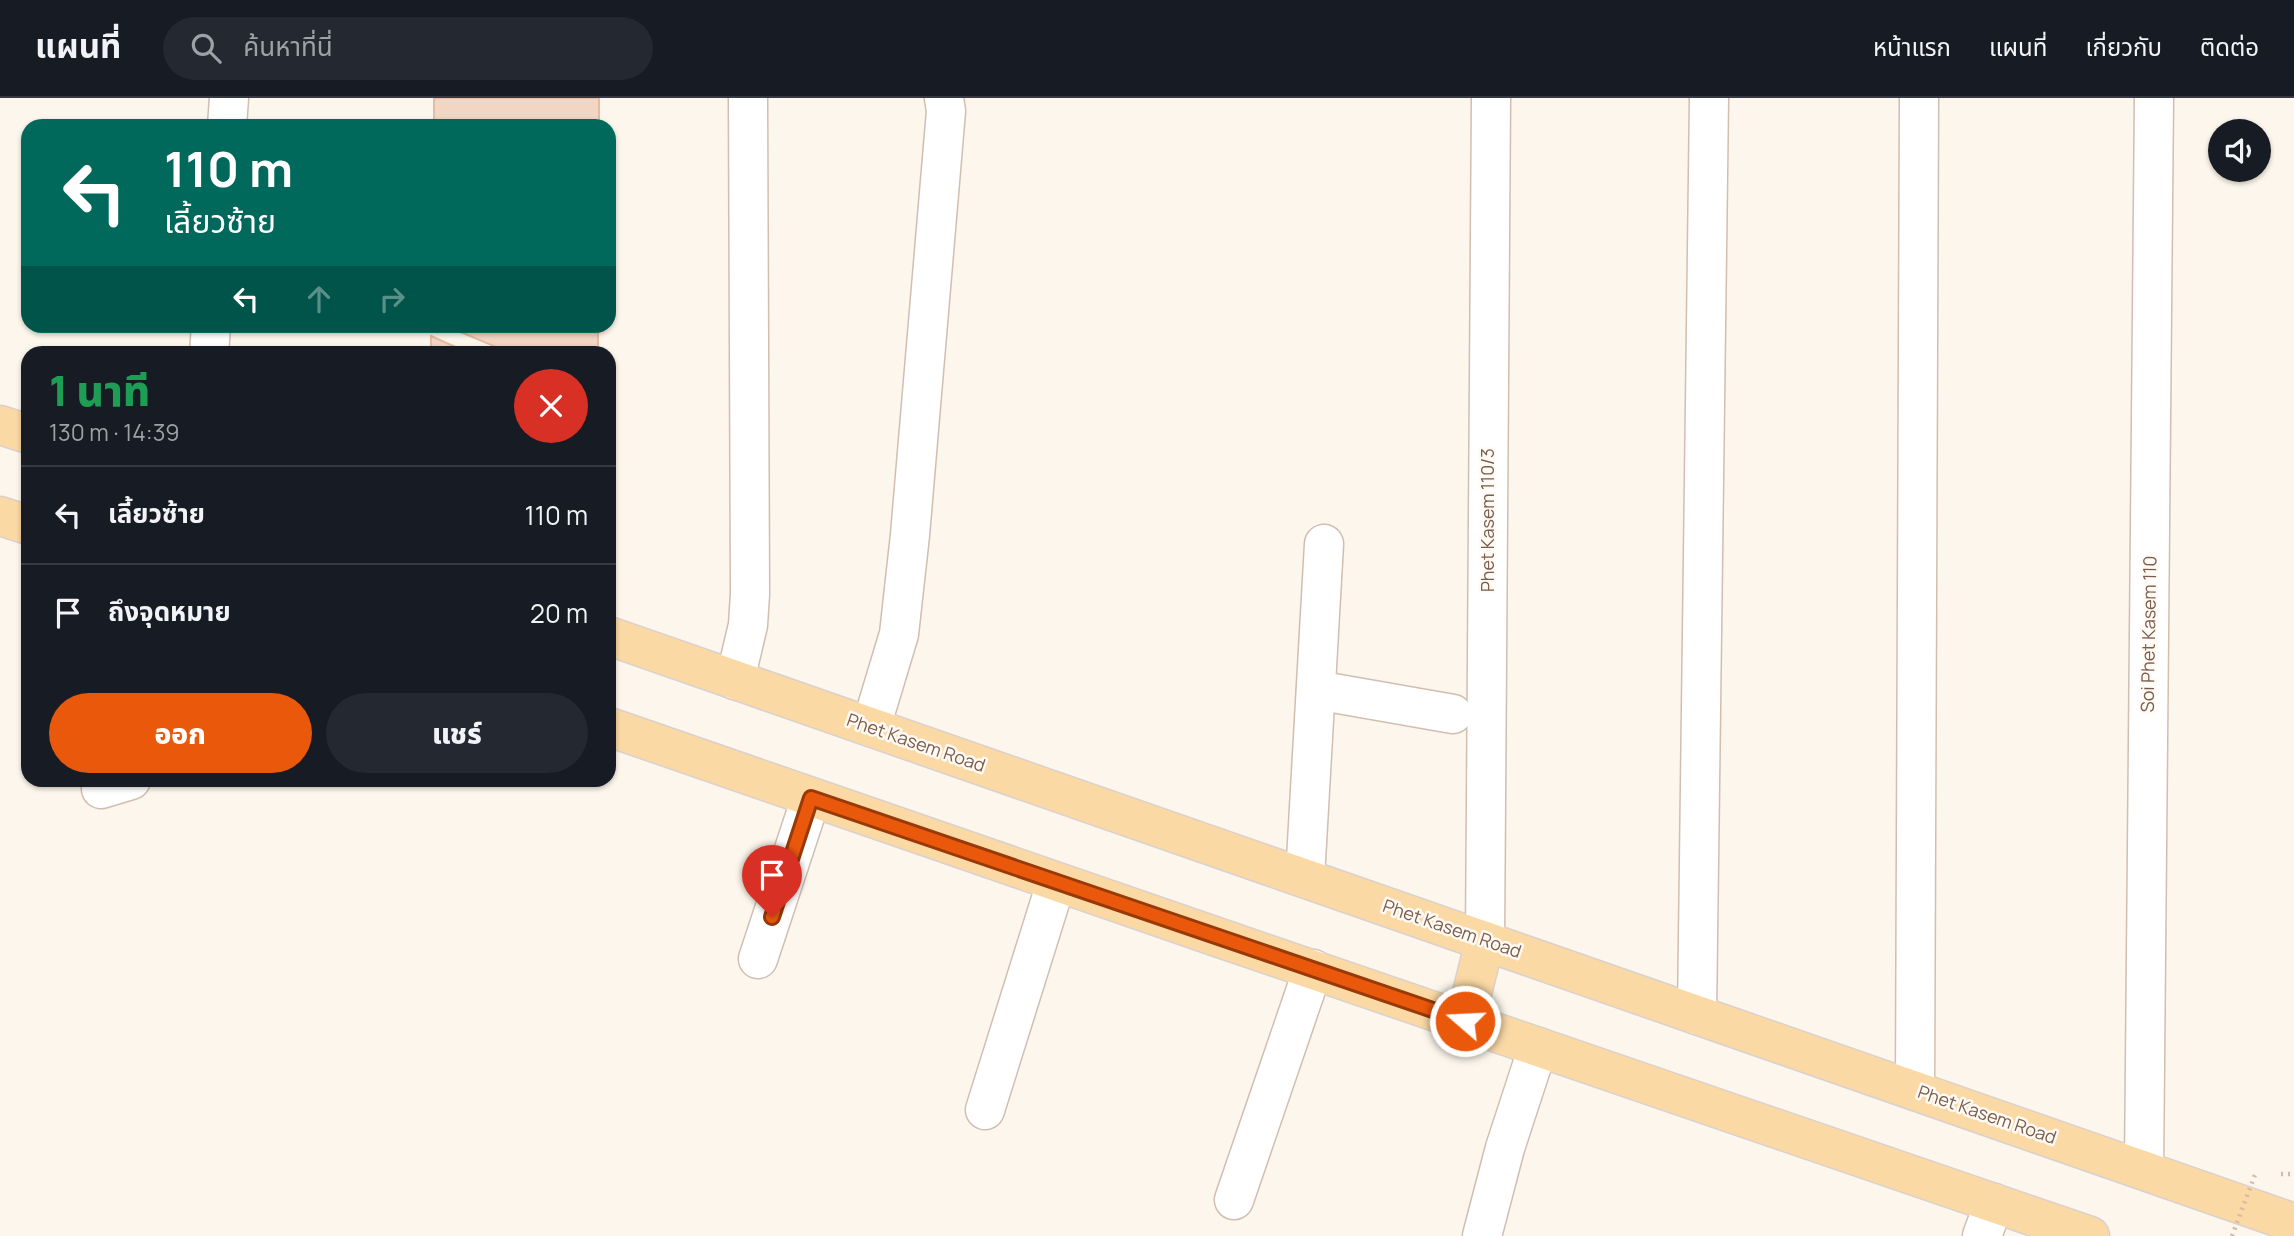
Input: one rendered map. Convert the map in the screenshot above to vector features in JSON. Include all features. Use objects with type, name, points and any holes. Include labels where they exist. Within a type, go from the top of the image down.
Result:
[{"type":"main road","points":[[0,425],[21,432]]},
{"type":"main road","points":[[0,516],[21,523]]},
{"type":"main road","name":"Phet Kasem Road","points":[[616,638],[2294,1223]]},
{"type":"main road","points":[[616,729],[1538,1047],[1988,1219],[2090,1236]]},
{"type":"main road","points":[[1465,1021],[1485,941]]},
{"type":"street","points":[[228,119],[229,98]]},
{"type":"street","points":[[735,680],[748,625],[750,594],[748,98]]},
{"type":"street","points":[[871,727],[899,634],[911,536],[945,125],[944,98]]},
{"type":"street","name":"Phet Kasem 110/3","points":[[1485,941],[1491,98]]},
{"type":"street","points":[[1697,1014],[1709,98]]},
{"type":"street","points":[[1915,1090],[1919,98]]},
{"type":"street","name":"Soi Phet Kasem 110","points":[[2144,1170],[2154,98]]},
{"type":"street","points":[[1305,878],[1324,544]]},
{"type":"street","points":[[1316,690],[1453,714]]},
{"type":"street","points":[[758,959],[811,798]]},
{"type":"street","points":[[985,1110],[1056,883]]},
{"type":"street","points":[[1234,1200],[1313,969]]},
{"type":"street","points":[[1482,1236],[1538,1047]]},
{"type":"path","points":[[2232,1236],[2256,1172]]},
{"type":"building","points":[[434,98],[599,98],[599,119],[434,119]]},
{"type":"building","points":[[463,333],[598,333],[598,346],[494,346]]},
{"type":"building","points":[[431,336],[453,346],[431,346]]},
{"type":"route","points":[[772,917],[811,798],[1465,1021]]}]
